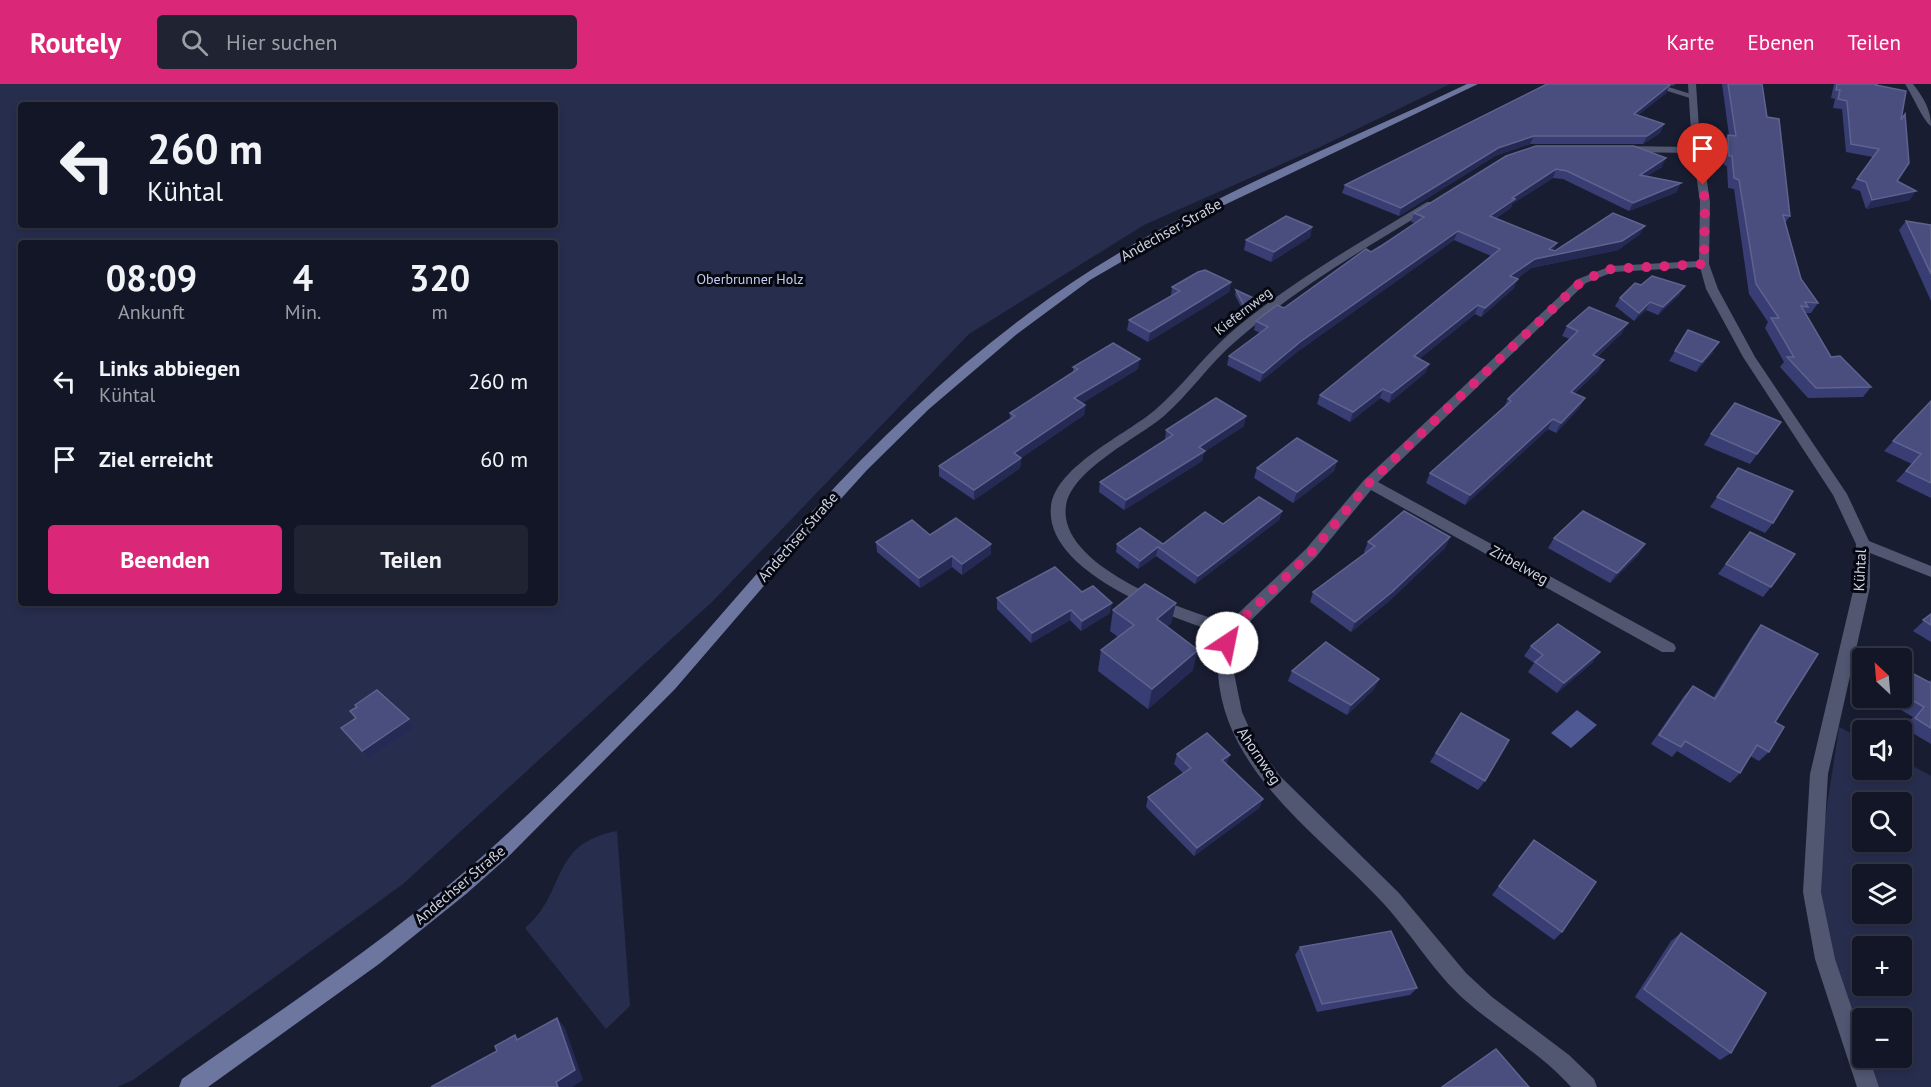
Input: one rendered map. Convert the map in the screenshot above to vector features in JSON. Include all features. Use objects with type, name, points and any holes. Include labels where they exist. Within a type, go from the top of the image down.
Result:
[{"type":"street","name":"Andechser Straße","points":[[190,1087],[404,931],[489,863],[539,816],[683,669],[861,467],[982,357],[1039,311],[1161,232],[1213,205],[1474,84]]},
{"type":"street","points":[[1649,84],[1694,96]]},
{"type":"street","name":"Kühtal","points":[[1692,84],[1705,202],[1704,264],[1723,314],[1840,494],[1863,544],[1862,586],[1820,774],[1812,892],[1825,959],[1868,1087]]},
{"type":"street","points":[[1909,84],[1918,96],[1931,123]]},
{"type":"street","points":[[1614,149],[1698,150]]},
{"type":"street","name":"Kiefernweg","points":[[1231,630],[1162,606],[1094,569],[1074,548],[1061,523],[1058,510],[1062,493],[1092,462],[1134,433],[1176,399],[1214,354],[1288,294],[1443,196]]},
{"type":"street","points":[[1231,630],[1311,553],[1369,483],[1587,277],[1611,269],[1704,264]]},
{"type":"street","name":"Zirbelweg","points":[[1369,483],[1668,648]]},
{"type":"street","points":[[1863,544],[1931,572]]},
{"type":"street","name":"Ahornweg","points":[[1231,630],[1227,643],[1228,698],[1233,715],[1250,748],[1276,784],[1391,899],[1474,994],[1519,1030],[1549,1049],[1586,1087]]},
{"type":"green space","name":"Oberbrunner Holz","points":[[0,84],[1450,84],[1320,147],[1144,225],[969,334],[713,601],[403,884],[133,1080],[117,1087],[0,1087]]},
{"type":"green space","points":[[1839,727],[1852,734],[1852,780],[1912,780],[1912,766],[1931,776],[1931,1087],[1877,1087],[1870,1068],[1912,1068],[1912,1008],[1852,1008],[1852,1015],[1826,931],[1821,891],[1824,829]]},
{"type":"green space","points":[[617,831],[630,1006],[606,1029],[525,928],[548,899],[569,858],[595,837]]},
{"type":"shaded area","points":[[1577,710],[1597,725],[1571,748],[1551,733]]},
{"type":"building","points":[[1547,84],[1670,85],[1634,114],[1664,124],[1647,136],[1534,136],[1498,148],[1401,208],[1345,185]]},
{"type":"building","points":[[1728,84],[1762,84],[1767,117],[1779,119],[1790,216],[1783,215],[1801,279],[1818,303],[1805,302],[1808,307],[1801,306],[1831,357],[1840,356],[1871,387],[1816,388],[1787,357],[1794,357],[1771,318],[1779,318],[1756,284],[1739,180],[1734,178],[1732,156],[1729,156],[1728,135],[1736,136]]},
{"type":"building","points":[[1837,84],[1877,84],[1906,91],[1901,120],[1905,114],[1909,163],[1897,181],[1916,191],[1872,200],[1866,182],[1857,179],[1879,149],[1851,144],[1847,101],[1838,99],[1840,90],[1836,90]]},
{"type":"building","points":[[1536,146],[1634,146],[1666,158],[1640,175],[1681,183],[1633,203],[1567,171],[1556,169],[1512,198],[1515,199],[1490,216],[1557,243],[1549,249],[1555,251],[1613,213],[1645,226],[1622,241],[1535,259],[1510,276],[1518,279],[1485,308],[1478,305],[1414,356],[1429,364],[1392,393],[1383,389],[1353,412],[1320,395],[1500,249],[1458,231],[1300,342],[1263,373],[1229,356],[1268,327],[1256,321],[1277,305],[1284,308],[1366,249],[1371,252],[1381,246],[1424,217],[1414,213],[1506,156]]},
{"type":"building","points":[[1286,216],[1312,227],[1274,252],[1246,240]]},
{"type":"building","points":[[1906,221],[1931,225],[1931,274]]},
{"type":"building","points":[[1205,270],[1231,282],[1150,332],[1129,320],[1180,291],[1172,287]]},
{"type":"building","points":[[1652,276],[1685,286],[1663,307],[1650,302],[1639,313],[1620,298],[1635,283],[1641,285]]},
{"type":"building","points":[[1236,290],[1262,302],[1248,313]]},
{"type":"building","points":[[1589,307],[1628,323],[1593,355],[1604,360],[1571,392],[1585,398],[1561,423],[1553,419],[1470,495],[1430,473],[1511,401],[1508,399],[1578,331],[1567,326]]},
{"type":"building","points":[[1688,330],[1719,342],[1702,362],[1675,351]]},
{"type":"building","points":[[1113,343],[1140,359],[1074,398],[1085,405],[1014,453],[1021,458],[974,490],[939,466],[1015,416],[1010,413],[1078,369],[1073,367]]},
{"type":"building","points":[[1216,398],[1246,416],[1199,447],[1205,451],[1126,500],[1100,482],[1173,435],[1166,430]]},
{"type":"building","points":[[1931,401],[1931,483],[1906,471],[1921,454],[1893,441]]},
{"type":"building","points":[[1735,403],[1781,422],[1757,454],[1711,434]]},
{"type":"building","points":[[1297,438],[1337,461],[1297,492],[1257,468]]},
{"type":"building","points":[[1738,468],[1793,491],[1773,523],[1717,497]]},
{"type":"building","points":[[1259,497],[1282,511],[1198,576],[1158,547],[1140,561],[1117,544],[1140,528],[1163,544],[1205,512],[1223,524]]},
{"type":"building","points":[[1404,511],[1450,537],[1392,592],[1355,622],[1313,592],[1375,546],[1368,542]]},
{"type":"building","points":[[1583,511],[1645,544],[1617,573],[1554,538]]},
{"type":"building","points":[[956,518],[991,544],[962,564],[952,556],[919,578],[876,542],[912,520],[930,535]]},
{"type":"building","points":[[1750,532],[1795,554],[1771,587],[1726,564]]},
{"type":"building","points":[[1055,567],[1082,592],[1093,586],[1112,603],[1082,621],[1071,610],[1032,633],[997,598]]},
{"type":"building","points":[[1145,584],[1176,603],[1157,619],[1198,650],[1152,689],[1101,650],[1134,625],[1113,610]]},
{"type":"building","points":[[1931,614],[1931,625],[1923,620]]},
{"type":"building","points":[[1558,624],[1600,652],[1564,683],[1535,662],[1543,655],[1531,646]]},
{"type":"building","points":[[1761,625],[1818,654],[1775,722],[1784,727],[1769,752],[1757,745],[1740,773],[1685,741],[1681,747],[1659,735],[1693,686],[1715,699]]},
{"type":"building","points":[[1326,642],[1379,679],[1351,705],[1292,671]]},
{"type":"building","points":[[1912,673],[1931,683],[1931,728],[1915,718],[1924,707],[1912,700]]},
{"type":"building","points":[[377,690],[409,719],[362,751],[341,728],[356,718],[350,711],[357,707],[355,705]]},
{"type":"building","points":[[1461,713],[1509,740],[1485,781],[1436,753]]},
{"type":"building","points":[[1207,733],[1230,755],[1222,760],[1263,799],[1197,848],[1148,797],[1191,768],[1177,754]]},
{"type":"building","points":[[1534,840],[1596,882],[1562,932],[1499,886]]},
{"type":"building","points":[[1391,931],[1417,988],[1322,1004],[1300,947]]},
{"type":"building","points":[[1681,933],[1766,993],[1731,1053],[1644,989]]},
{"type":"building","points":[[557,1018],[575,1070],[556,1082],[558,1087],[431,1087],[497,1051],[495,1046],[515,1035],[517,1040]]},
{"type":"building","points":[[1496,1049],[1529,1087],[1442,1087]]},
{"type":"route","points":[[1227,643],[1231,630],[1311,553],[1369,483],[1574,287],[1587,277],[1611,269],[1647,265],[1704,264],[1703,185]]}]
